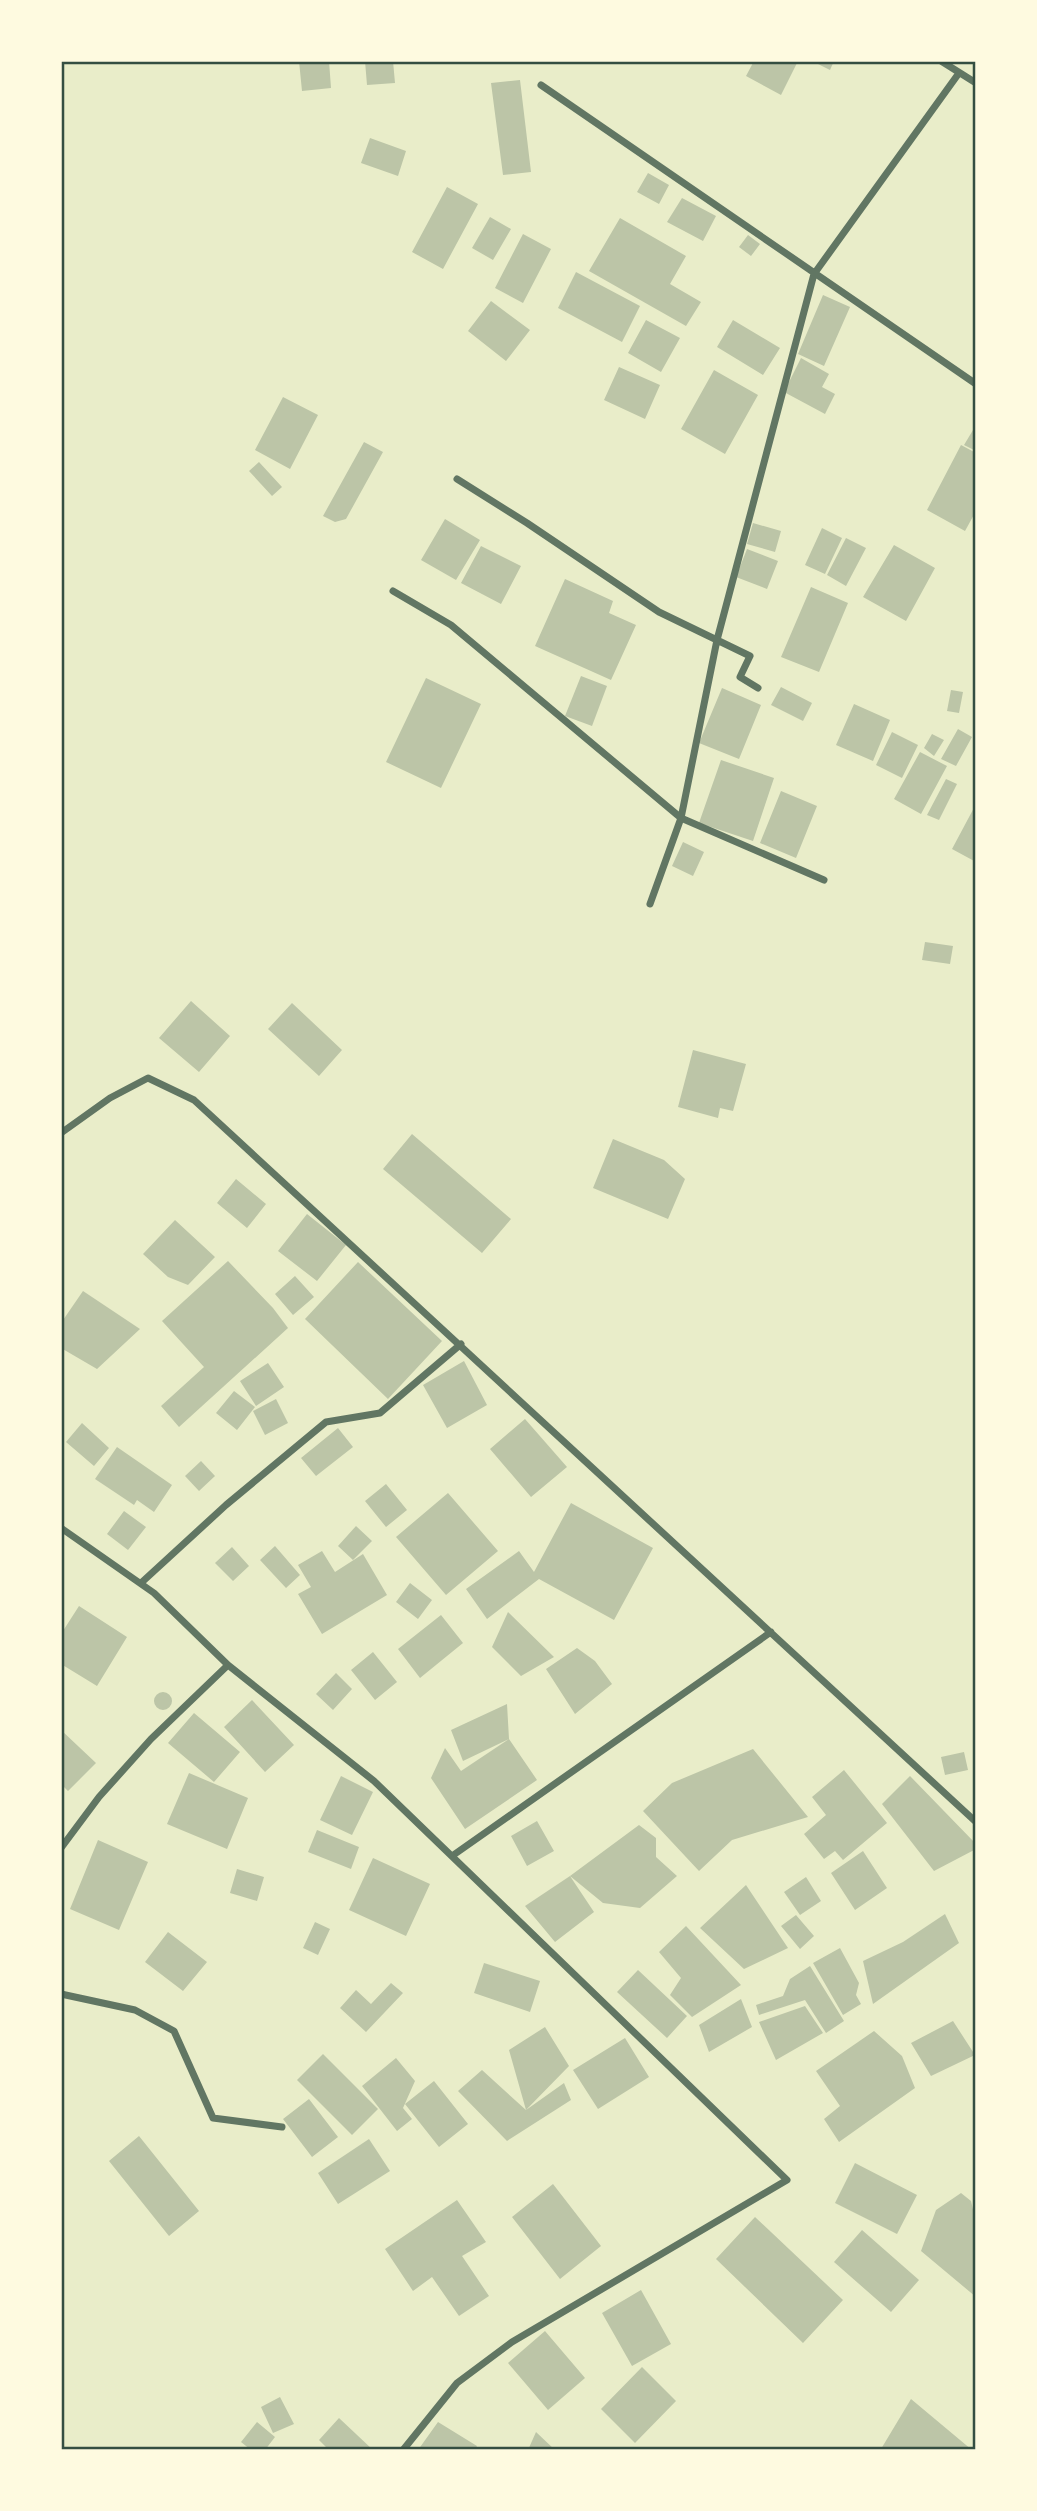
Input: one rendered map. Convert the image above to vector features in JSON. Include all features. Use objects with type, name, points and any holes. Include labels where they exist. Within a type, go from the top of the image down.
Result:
[{"type":"street","points":[[941,61],[976,83]]},
{"type":"street","points":[[650,904],[681,818],[717,640],[814,274],[959,73]]},
{"type":"street","points":[[541,85],[976,384]]},
{"type":"street","points":[[457,479],[659,612],[750,656],[740,677],[758,688]]},
{"type":"street","points":[[393,591],[451,625],[681,818],[824,880]]},
{"type":"street","points":[[61,1133],[110,1098],[148,1078],[194,1100],[976,1822]]},
{"type":"street","points":[[141,1583],[226,1505],[326,1422],[380,1413],[461,1344]]},
{"type":"street","points":[[61,1528],[154,1593],[228,1665],[374,1782],[787,2180],[512,2342],[457,2383],[403,2450]]},
{"type":"street","points":[[452,1856],[771,1632]]},
{"type":"street","points":[[61,1848],[99,1797],[151,1739],[228,1665]]},
{"type":"street","points":[[61,1994],[135,2010],[174,2031],[213,2118],[282,2127]]},
{"type":"building","points":[[299,61],[329,61],[331,88],[302,91]]},
{"type":"building","points":[[365,61],[393,61],[395,83],[367,85]]},
{"type":"building","points":[[754,61],[798,61],[781,95],[746,76]]},
{"type":"building","points":[[812,61],[834,61],[830,70]]},
{"type":"building","points":[[520,80],[531,172],[503,175],[491,83]]},
{"type":"building","points":[[370,138],[406,151],[398,176],[361,163]]},
{"type":"building","points":[[648,173],[669,185],[659,204],[637,192]]},
{"type":"building","points":[[447,187],[478,204],[443,269],[412,252]]},
{"type":"building","points":[[682,198],[716,216],[703,241],[667,222]]},
{"type":"building","points":[[490,217],[511,229],[493,260],[472,248]]},
{"type":"building","points":[[620,218],[686,256],[670,284],[701,302],[686,326],[589,271]]},
{"type":"building","points":[[523,234],[551,249],[523,303],[495,288]]},
{"type":"building","points":[[748,235],[760,244],[751,256],[739,247]]},
{"type":"building","points":[[576,272],[640,306],[622,342],[558,308]]},
{"type":"building","points":[[823,295],[850,307],[824,366],[798,354]]},
{"type":"building","points":[[491,301],[530,330],[506,361],[468,331]]},
{"type":"building","points":[[646,320],[680,338],[661,372],[628,353]]},
{"type":"building","points":[[733,320],[780,348],[763,375],[717,347]]},
{"type":"building","points":[[801,358],[829,374],[822,387],[835,394],[825,414],[784,392]]},
{"type":"building","points":[[619,367],[660,385],[645,419],[604,400]]},
{"type":"building","points":[[714,370],[758,395],[725,454],[681,429]]},
{"type":"building","points":[[283,397],[318,415],[290,469],[255,450]]},
{"type":"building","points":[[976,425],[976,451],[964,445]]},
{"type":"building","points":[[364,442],[383,452],[346,519],[335,522],[323,516]]},
{"type":"building","points":[[961,445],[976,453],[976,511],[965,531],[927,510]]},
{"type":"building","points":[[259,462],[282,487],[272,496],[249,471]]},
{"type":"building","points":[[445,519],[480,540],[456,580],[421,560]]},
{"type":"building","points":[[753,523],[781,531],[775,552],[747,544]]},
{"type":"building","points":[[822,528],[842,538],[825,574],[805,565]]},
{"type":"building","points":[[846,538],[866,548],[846,586],[827,575]]},
{"type":"building","points":[[894,545],[935,568],[906,621],[863,597]]},
{"type":"building","points":[[481,546],[521,566],[501,604],[461,583]]},
{"type":"building","points":[[747,549],[778,561],[767,589],[736,577]]},
{"type":"building","points":[[565,579],[613,601],[609,613],[636,625],[611,680],[535,646]]},
{"type":"building","points":[[811,587],[848,603],[819,672],[781,657]]},
{"type":"building","points":[[581,676],[607,686],[592,726],[565,716]]},
{"type":"building","points":[[426,678],[481,704],[441,788],[386,762]]},
{"type":"building","points":[[781,687],[812,703],[803,721],[771,705]]},
{"type":"building","points":[[722,688],[761,705],[739,759],[699,743]]},
{"type":"building","points":[[951,690],[963,692],[959,713],[947,711]]},
{"type":"building","points":[[854,704],[890,720],[873,761],[836,745]]},
{"type":"building","points":[[958,729],[972,737],[956,766],[941,759]]},
{"type":"building","points":[[892,732],[918,745],[902,778],[876,765]]},
{"type":"building","points":[[932,734],[944,740],[934,756],[924,748]]},
{"type":"building","points":[[920,752],[947,766],[921,814],[894,799]]},
{"type":"building","points":[[721,760],[774,778],[753,841],[699,823]]},
{"type":"building","points":[[946,779],[957,784],[939,820],[927,815]]},
{"type":"building","points":[[781,791],[817,806],[796,858],[760,843]]},
{"type":"building","points":[[976,804],[976,862],[952,849]]},
{"type":"building","points":[[683,842],[704,852],[693,876],[672,866]]},
{"type":"building","points":[[925,942],[953,946],[950,964],[922,960]]},
{"type":"building","points":[[191,1001],[230,1036],[199,1072],[159,1038]]},
{"type":"building","points":[[292,1003],[342,1050],[319,1076],[268,1029]]},
{"type":"building","points":[[693,1050],[746,1064],[733,1111],[720,1108],[718,1118],[678,1107]]},
{"type":"building","points":[[412,1134],[511,1219],[482,1253],[383,1169]]},
{"type":"building","points":[[613,1139],[664,1160],[685,1179],[668,1219],[593,1188]]},
{"type":"building","points":[[236,1179],[266,1204],[247,1228],[217,1203]]},
{"type":"building","points":[[307,1214],[346,1245],[317,1281],[278,1251]]},
{"type":"building","points":[[175,1220],[215,1257],[188,1285],[168,1277],[143,1254]]},
{"type":"building","points":[[228,1261],[273,1308],[288,1328],[179,1427],[161,1406],[204,1367],[162,1321]]},
{"type":"building","points":[[358,1262],[442,1341],[388,1399],[305,1319]]},
{"type":"building","points":[[295,1276],[314,1297],[293,1315],[275,1294]]},
{"type":"building","points":[[83,1291],[140,1329],[97,1369],[61,1348],[61,1323]]},
{"type":"building","points":[[464,1361],[487,1405],[447,1428],[423,1385]]},
{"type":"building","points":[[268,1363],[284,1387],[256,1406],[240,1381]]},
{"type":"building","points":[[234,1391],[255,1407],[237,1430],[216,1413]]},
{"type":"building","points":[[276,1399],[288,1423],[265,1435],[253,1411]]},
{"type":"building","points":[[525,1419],[567,1467],[531,1497],[490,1449]]},
{"type":"building","points":[[82,1423],[109,1448],[94,1466],[66,1442]]},
{"type":"building","points":[[338,1428],[353,1447],[316,1476],[301,1458]]},
{"type":"building","points":[[117,1447],[172,1485],[154,1512],[137,1500],[134,1505],[95,1479]]},
{"type":"building","points":[[201,1461],[215,1476],[199,1491],[185,1476]]},
{"type":"building","points":[[386,1484],[407,1510],[386,1527],[365,1501]]},
{"type":"building","points":[[448,1493],[498,1551],[446,1595],[396,1537]]},
{"type":"building","points":[[571,1503],[653,1548],[614,1620],[539,1579],[487,1619],[466,1589],[519,1551],[534,1572]]},
{"type":"building","points":[[124,1511],[146,1527],[128,1550],[107,1534]]},
{"type":"building","points":[[356,1526],[372,1541],[353,1560],[338,1546]]},
{"type":"building","points":[[275,1546],[300,1575],[286,1588],[260,1560]]},
{"type":"building","points":[[232,1547],[249,1566],[233,1581],[215,1563]]},
{"type":"building","points":[[322,1551],[335,1572],[363,1554],[387,1595],[322,1634],[298,1594],[311,1587],[298,1565]]},
{"type":"building","points":[[410,1583],[432,1600],[418,1619],[396,1602]]},
{"type":"building","points":[[79,1606],[127,1637],[97,1686],[61,1664],[61,1634]]},
{"type":"building","points":[[508,1612],[554,1657],[521,1676],[492,1647]]},
{"type":"building","points":[[441,1615],[463,1643],[420,1678],[398,1649]]},
{"type":"building","points":[[577,1648],[595,1661],[612,1684],[575,1714],[546,1669]]},
{"type":"building","points":[[373,1652],[397,1682],[375,1700],[351,1670]]},
{"type":"building","points":[[336,1673],[352,1689],[333,1710],[316,1694]]},
{"type":"building","points":[[163,1692],[169,1695],[172,1701],[169,1707],[163,1710],[157,1707],[154,1701],[157,1695]]},
{"type":"building","points":[[252,1700],[294,1745],[265,1772],[224,1727]]},
{"type":"building","points":[[507,1704],[509,1739],[463,1761],[451,1730]]},
{"type":"building","points":[[194,1713],[240,1752],[214,1782],[168,1743]]},
{"type":"building","points":[[61,1730],[96,1763],[68,1791],[61,1784]]},
{"type":"building","points":[[509,1739],[537,1780],[465,1829],[431,1778],[445,1748],[461,1771]]},
{"type":"building","points":[[753,1749],[808,1817],[732,1840],[699,1871],[643,1811],[672,1783]]},
{"type":"building","points":[[964,1752],[968,1770],[945,1775],[941,1757]]},
{"type":"building","points":[[844,1770],[887,1823],[843,1860],[835,1851],[824,1859],[804,1834],[826,1815],[812,1797]]},
{"type":"building","points":[[189,1773],[248,1798],[227,1849],[167,1824]]},
{"type":"building","points":[[341,1776],[373,1792],[352,1835],[320,1820]]},
{"type":"building","points":[[910,1776],[976,1844],[976,1849],[934,1871],[882,1804]]},
{"type":"building","points":[[537,1821],[554,1851],[527,1866],[511,1836]]},
{"type":"building","points":[[639,1825],[656,1838],[656,1857],[677,1876],[640,1908],[603,1903],[570,1876]]},
{"type":"building","points":[[317,1830],[359,1847],[351,1869],[308,1852]]},
{"type":"building","points":[[98,1840],[148,1862],[119,1930],[70,1909]]},
{"type":"building","points":[[863,1851],[887,1888],[855,1910],[831,1873]]},
{"type":"building","points":[[373,1858],[430,1884],[406,1936],[349,1910]]},
{"type":"building","points":[[237,1869],[264,1877],[257,1901],[230,1893]]},
{"type":"building","points":[[570,1876],[594,1912],[555,1942],[525,1906]]},
{"type":"building","points":[[806,1877],[821,1901],[800,1915],[784,1892]]},
{"type":"building","points":[[746,1885],[788,1948],[744,1969],[700,1928]]},
{"type":"building","points":[[945,1914],[959,1943],[873,2004],[863,1961],[903,1942]]},
{"type":"building","points":[[796,1915],[814,1936],[800,1949],[781,1926]]},
{"type":"building","points":[[315,1922],[330,1929],[318,1955],[303,1948]]},
{"type":"building","points":[[686,1926],[741,1985],[692,2017],[670,1995],[681,1978],[659,1952]]},
{"type":"building","points":[[168,1932],[207,1962],[183,1991],[145,1962]]},
{"type":"building","points":[[840,1948],[859,1983],[856,1995],[861,2004],[843,2015],[813,1963]]},
{"type":"building","points":[[484,1963],[540,1981],[530,2012],[474,1993]]},
{"type":"building","points":[[810,1966],[844,2021],[826,2033],[805,2000],[759,2015],[756,2005],[783,1996],[790,1979]]},
{"type":"building","points":[[638,1970],[687,2016],[667,2038],[617,1992]]},
{"type":"building","points":[[391,1983],[403,1993],[366,2032],[340,2008],[356,1990],[371,2004]]},
{"type":"building","points":[[741,1999],[752,2027],[709,2052],[699,2025]]},
{"type":"building","points":[[805,2006],[823,2033],[776,2060],[759,2022]]},
{"type":"building","points":[[953,2021],[975,2055],[931,2076],[911,2043]]},
{"type":"building","points":[[545,2027],[569,2066],[526,2110],[509,2050]]},
{"type":"building","points":[[874,2031],[902,2056],[915,2088],[839,2142],[824,2119],[840,2106],[816,2071]]},
{"type":"building","points":[[625,2038],[649,2077],[598,2109],[573,2070]]},
{"type":"building","points":[[323,2054],[378,2109],[352,2135],[297,2080]]},
{"type":"building","points":[[396,2058],[415,2081],[403,2108],[412,2119],[397,2131],[362,2086]]},
{"type":"building","points":[[482,2070],[526,2110],[564,2083],[571,2100],[507,2141],[458,2091]]},
{"type":"building","points":[[434,2081],[468,2124],[439,2147],[405,2104]]},
{"type":"building","points":[[309,2099],[338,2137],[312,2157],[283,2119]]},
{"type":"building","points":[[139,2136],[199,2211],[169,2236],[109,2161]]},
{"type":"building","points":[[369,2139],[390,2171],[338,2204],[318,2173]]},
{"type":"building","points":[[855,2163],[917,2195],[897,2234],[835,2203]]},
{"type":"building","points":[[553,2184],[601,2246],[560,2279],[512,2217]]},
{"type":"building","points":[[961,2193],[971,2201],[976,2222],[976,2297],[921,2251],[936,2210]]},
{"type":"building","points":[[457,2200],[486,2242],[462,2256],[489,2296],[459,2316],[432,2277],[413,2291],[385,2249]]},
{"type":"building","points":[[755,2217],[843,2300],[803,2343],[716,2259]]},
{"type":"building","points":[[862,2230],[919,2280],[891,2312],[834,2262]]},
{"type":"building","points":[[641,2290],[671,2344],[632,2366],[602,2313]]},
{"type":"building","points":[[545,2331],[585,2378],[548,2410],[508,2363]]},
{"type":"building","points":[[642,2367],[676,2401],[635,2443],[601,2409]]},
{"type":"building","points":[[280,2397],[294,2424],[273,2433],[261,2407]]},
{"type":"building","points":[[911,2399],[972,2450],[881,2449]]},
{"type":"building","points":[[339,2418],[373,2450],[329,2450],[319,2440]]},
{"type":"building","points":[[257,2422],[275,2437],[265,2450],[251,2450],[241,2442]]},
{"type":"building","points":[[438,2422],[477,2446],[475,2450],[418,2450]]},
{"type":"building","points":[[536,2432],[555,2450],[528,2450]]}]
